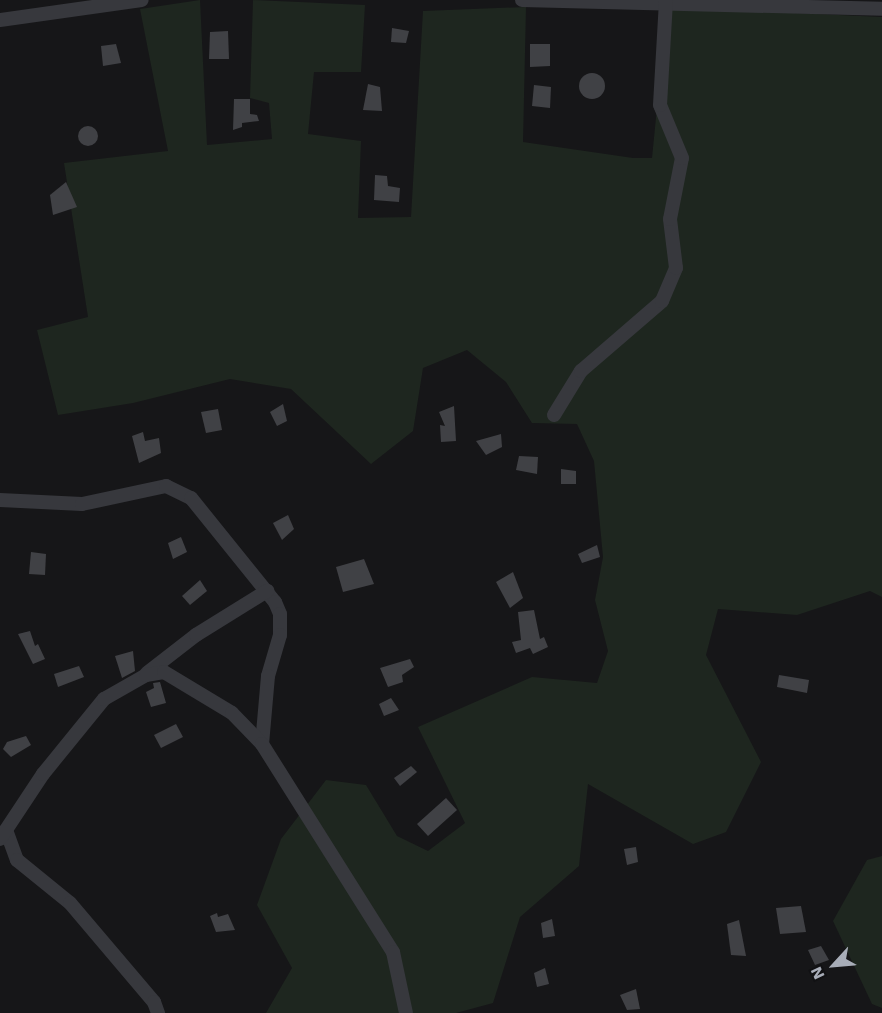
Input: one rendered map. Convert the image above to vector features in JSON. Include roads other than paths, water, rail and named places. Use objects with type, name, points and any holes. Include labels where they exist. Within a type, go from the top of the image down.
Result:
[{"type":"street","points":[[0,20],[97,3],[142,0]]},
{"type":"street","points":[[522,0],[873,6]]},
{"type":"street","points":[[554,415],[581,371],[662,300],[676,268],[670,219],[682,158],[664,121],[659,94],[666,1]]},
{"type":"street","points":[[0,500],[82,504],[108,501],[166,486],[178,489],[190,498],[267,591],[280,615],[280,634],[268,676],[262,744]]},
{"type":"street","points":[[158,1013],[154,1002],[70,903],[17,860],[3,835],[43,774],[98,706],[141,678],[169,653],[267,591]]},
{"type":"street","points":[[141,678],[164,672],[232,713],[262,744],[393,952],[406,1013]]}]
